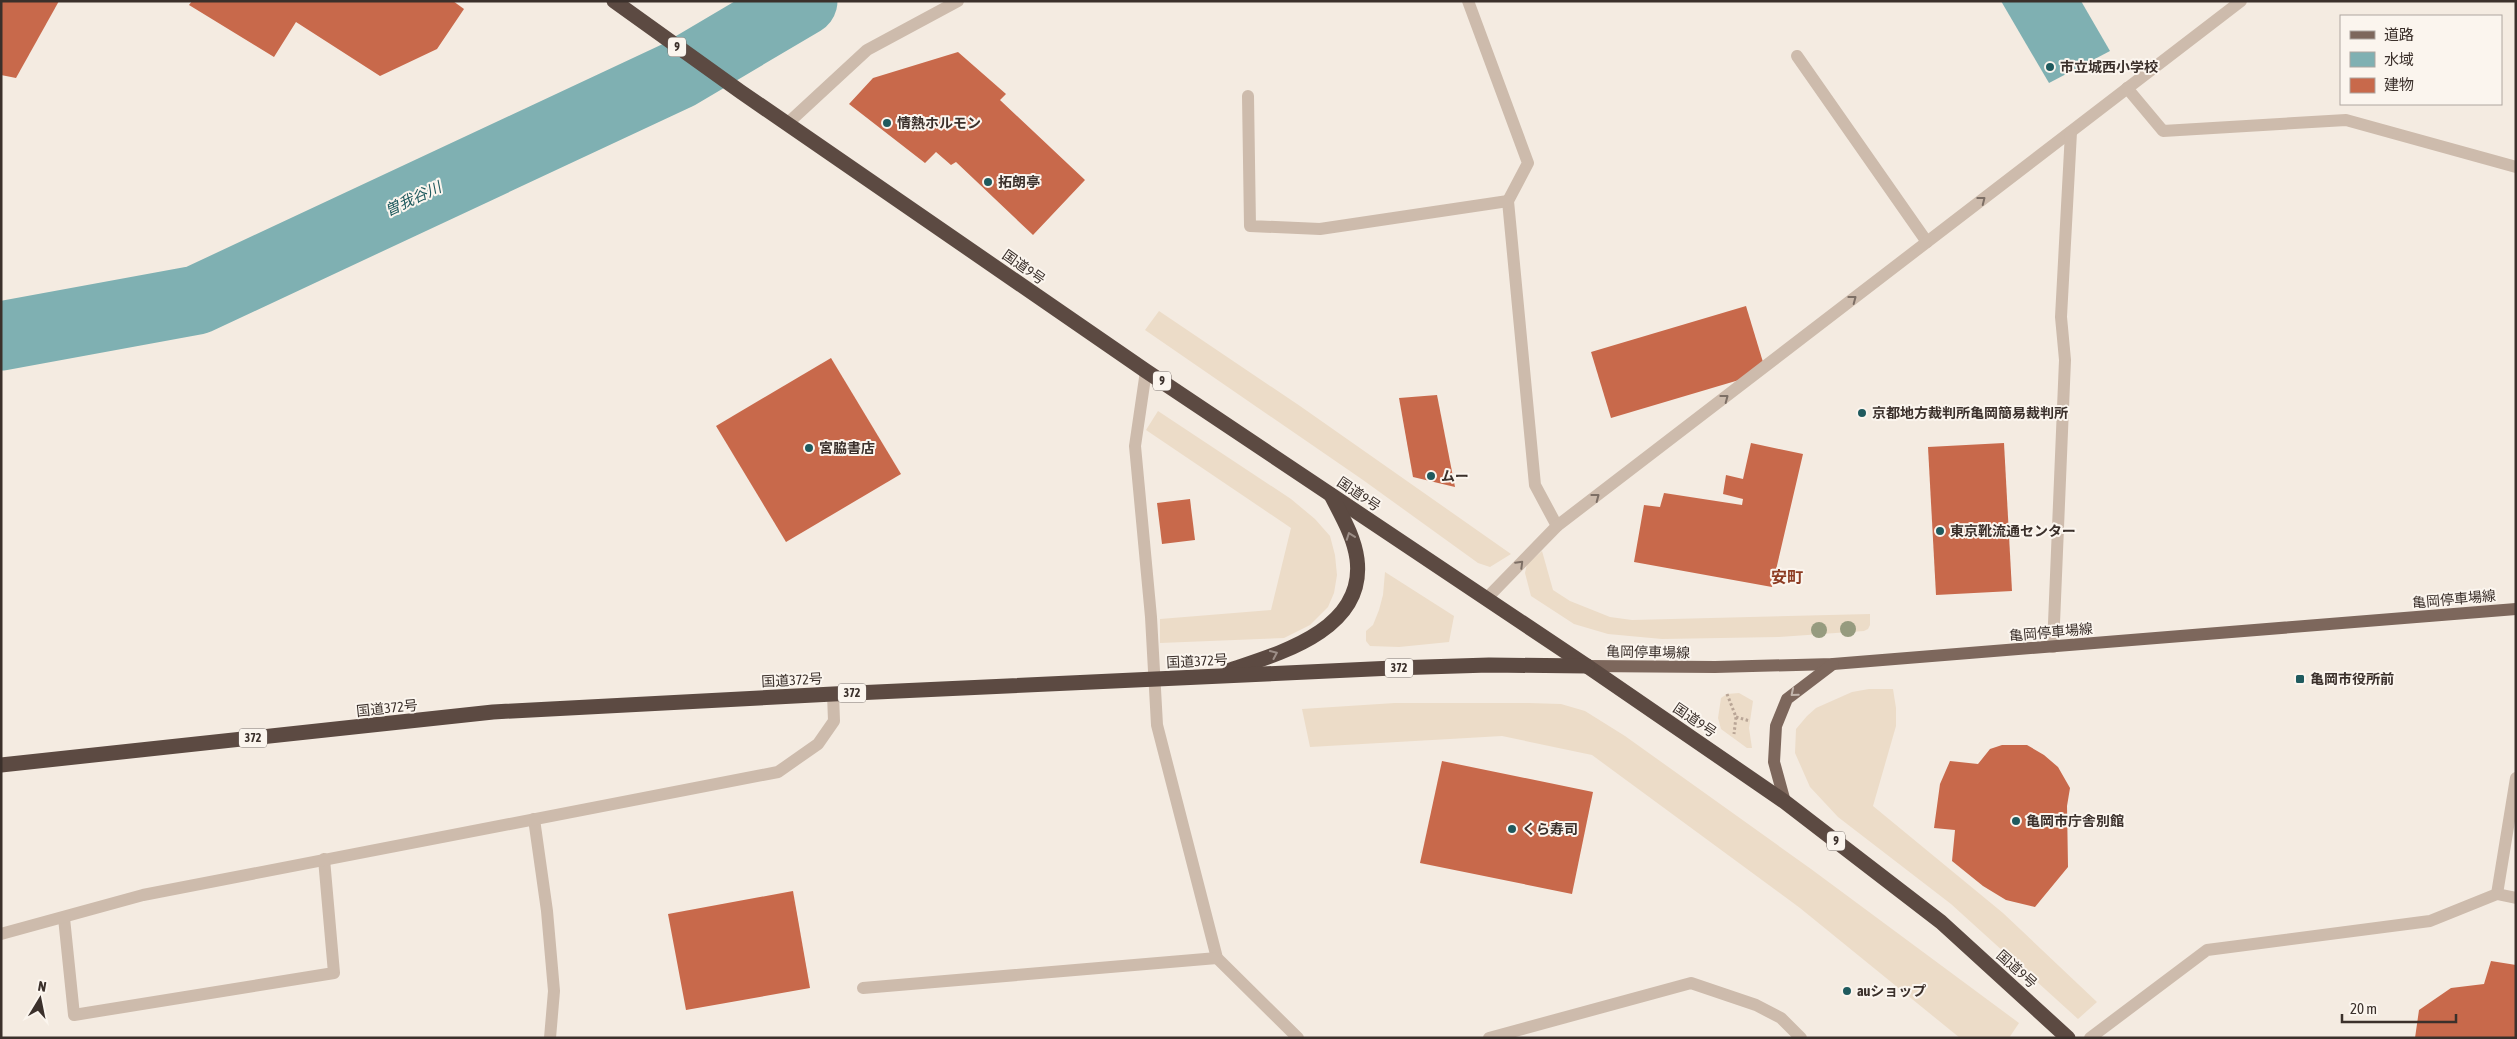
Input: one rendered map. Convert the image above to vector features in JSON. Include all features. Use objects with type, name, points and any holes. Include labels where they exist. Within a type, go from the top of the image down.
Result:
[{"type":"highway","name":"国道9号","points":[[614,1],[741,92],[1146,370],[1587,666],[1785,802],[1941,922],[2068,1038]]},
{"type":"highway","points":[[1212,676],[1303,642],[1327,628],[1341,615],[1351,599],[1356,579],[1357,559],[1350,534],[1330,494]]},
{"type":"highway","name":"国道372号","points":[[1,765],[493,712],[1212,676],[1489,665],[1587,666]]},
{"type":"main road","name":"亀岡停車場線","points":[[1587,666],[1715,667],[1833,664],[2516,609]]},
{"type":"main road","points":[[1785,802],[1774,762],[1776,726],[1788,699],[1833,664]]},
{"type":"street","points":[[788,123],[867,50],[958,1]]},
{"type":"street","points":[[1468,1],[1528,163],[1508,201],[1535,485],[1557,526]]},
{"type":"street","points":[[1486,599],[1557,526],[2241,1]]},
{"type":"street","points":[[1797,56],[1927,242]]},
{"type":"street","points":[[2128,88],[2163,131],[2346,120],[2516,167]]},
{"type":"street","points":[[1248,96],[1250,226],[1320,228],[1508,201]]},
{"type":"street","points":[[2053,647],[2065,360],[2061,317],[2071,132]]},
{"type":"street","points":[[1146,370],[1136,446],[1157,725],[1217,958],[1298,1038]]},
{"type":"street","points":[[1,934],[143,895],[778,772],[818,744],[834,721],[834,694]]},
{"type":"street","points":[[2497,894],[2516,778]]},
{"type":"street","points":[[534,819],[547,911],[554,991],[550,1038]]},
{"type":"street","points":[[64,918],[74,1015],[334,973],[324,859]]},
{"type":"street","points":[[2090,1038],[2207,950],[2430,921],[2497,894],[2516,898]]},
{"type":"street","points":[[864,988],[1217,958]]},
{"type":"street","points":[[1489,1038],[1691,983],[1756,1005],[1781,1018],[1801,1038]]},
{"type":"path","points":[[1726,694],[1736,717],[1734,739]]},
{"type":"path","points":[[1736,717],[1750,721]]},
{"type":"shaded area","points":[[1159,311],[1300,406],[1511,554],[1490,567],[1478,563],[1363,480],[1145,330]]},
{"type":"shaded area","points":[[1158,411],[1291,499],[1315,519],[1330,536],[1335,555],[1337,575],[1334,593],[1328,607],[1310,625],[1284,638],[1160,643],[1160,619],[1271,610],[1291,528],[1146,430]]},
{"type":"shaded area","points":[[1542,551],[1553,590],[1570,601],[1610,617],[1632,620],[1870,614],[1870,625],[1864,631],[1779,637],[1662,639],[1608,634],[1574,624],[1531,596],[1525,573],[1527,564]]},
{"type":"shaded area","points":[[1385,572],[1454,616],[1449,642],[1399,647],[1370,646],[1366,641],[1366,631],[1373,625],[1379,610],[1383,595]]},
{"type":"shaded area","points":[[1869,689],[1893,689],[1896,708],[1896,726],[1873,806],[2003,913],[2097,1002],[2078,1019],[1951,904],[1838,817],[1810,787],[1795,753],[1796,729],[1816,708],[1852,692]]},
{"type":"shaded area","points":[[1739,693],[1753,701],[1749,728],[1752,748],[1747,748],[1721,729],[1718,718],[1721,698],[1727,694]]},
{"type":"shaded area","points":[[1395,703],[1561,704],[1585,711],[1625,736],[1811,869],[2019,1023],[2009,1038],[1960,1038],[1800,908],[1592,755],[1502,736],[1310,747],[1302,709]]},
{"type":"water","points":[[2001,1],[2081,1],[2110,51],[2049,83]]},
{"type":"building","points":[[1,1],[59,1],[16,78],[1,75]]},
{"type":"building","points":[[192,1],[453,1],[464,9],[437,49],[380,76],[296,22],[274,57],[189,5]]},
{"type":"building","points":[[958,52],[1006,94],[1000,100],[1085,180],[1033,235],[956,162],[951,165],[936,152],[925,163],[849,104],[873,78]]},
{"type":"building","points":[[1746,306],[1766,372],[1611,418],[1591,352]]},
{"type":"building","points":[[831,358],[901,474],[786,542],[716,426]]},
{"type":"building","points":[[1437,395],[1455,487],[1413,477],[1399,398]]},
{"type":"building","points":[[1751,443],[1803,454],[1772,587],[1634,562],[1644,505],[1660,507],[1664,493],[1742,505],[1743,499],[1723,494],[1726,475],[1743,479]]},
{"type":"building","points":[[2004,443],[2012,591],[1936,595],[1928,447]]},
{"type":"building","points":[[1190,499],[1195,540],[1162,544],[1157,503]]},
{"type":"building","points":[[2002,745],[2027,745],[2044,755],[2058,767],[2070,788],[2067,806],[2068,867],[2035,907],[2006,900],[1983,886],[1952,861],[1955,830],[1934,828],[1940,784],[1950,761],[1978,764],[1990,749]]},
{"type":"building","points":[[1442,761],[1593,792],[1572,894],[1420,863]]},
{"type":"building","points":[[793,891],[810,988],[686,1010],[668,914]]},
{"type":"building","points":[[2491,961],[2516,965],[2516,1038],[2415,1038],[2419,1010],[2451,988],[2484,984]]},
{"type":"waterway","name":"曽我谷川","points":[[1,336],[197,300],[678,75],[803,1]]},
{"type":"place","name":"市立城西小学校","points":[[2050,67]]},
{"type":"place","name":"情熱ホルモン","points":[[887,123]]},
{"type":"place","name":"拓朗亭","points":[[988,182]]},
{"type":"place","name":"京都地方裁判所亀岡簡易裁判所","points":[[1862,413]]},
{"type":"place","name":"宮脇書店","points":[[809,448]]},
{"type":"place","name":"ムー","points":[[1431,476]]},
{"type":"place","name":"東京靴流通センター","points":[[1940,531]]},
{"type":"place","name":"亀岡市役所前","points":[[2300,679]]},
{"type":"place","name":"亀岡市庁舎別館","points":[[2016,821]]},
{"type":"place","name":"くら寿司","points":[[1512,829]]},
{"type":"place","name":"auショップ","points":[[1847,991]]},
{"type":"district","name":"安町","points":[[1787,577]]}]
